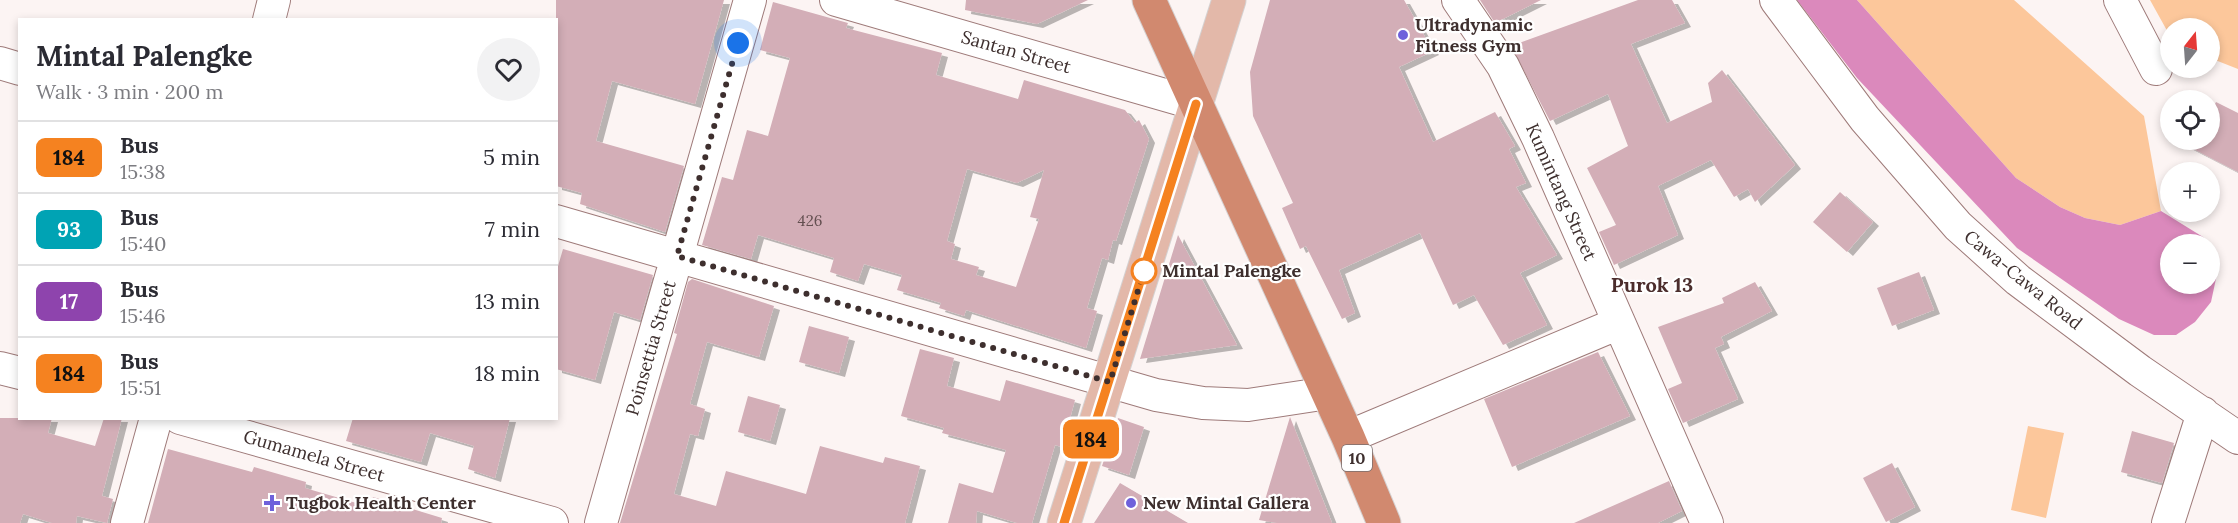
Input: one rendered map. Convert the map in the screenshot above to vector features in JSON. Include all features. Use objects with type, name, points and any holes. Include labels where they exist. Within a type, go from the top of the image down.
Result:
[{"type":"highway","name":"10","points":[[1149,0],[1348,437],[1384,523]]},
{"type":"main road","points":[[1064,523],[1229,0]]},
{"type":"street","points":[[270,18],[274,0]]},
{"type":"street","name":"Poinsettia Street","points":[[601,523],[750,0]]},
{"type":"street","name":"Santan Street","points":[[836,0],[1196,104]]},
{"type":"street","name":"Kumintang Street","points":[[1458,0],[1503,66],[1707,523]]},
{"type":"street","name":"Cawa-Cawa Road","points":[[1776,0],[1866,119],[1958,226],[2018,280],[2140,371],[2238,438]]},
{"type":"street","points":[[2120,0],[2156,69]]},
{"type":"street","points":[[0,63],[18,68]]},
{"type":"street","points":[[558,222],[1110,382],[1203,403],[1248,405],[1328,393]]},
{"type":"street","points":[[1348,437],[1619,322]]},
{"type":"street","points":[[0,368],[18,372]]},
{"type":"street","points":[[2168,523],[2203,413]]},
{"type":"street","points":[[127,523],[155,420]]},
{"type":"street","name":"Gumamela Street","points":[[187,420],[552,523]]},
{"type":"shaded area","points":[[1797,0],[1857,0],[2016,178],[2060,207],[2085,218],[2120,225],[2160,211],[2160,222],[2179,222],[2198,234],[2160,234],[2160,294],[2213,294],[2211,302],[2195,322],[2176,335],[2154,335],[2119,319],[2017,248],[1857,78]]},
{"type":"shaded area","points":[[1857,0],[2014,0],[2144,116],[2160,211],[2120,225],[2085,218],[2060,207],[2016,178]]},
{"type":"shaded area","points":[[2150,0],[2238,0],[2238,69],[2220,62],[2220,18],[2160,18]]},
{"type":"shaded area","points":[[2028,426],[2064,433],[2046,518],[2011,510]]},
{"type":"building","points":[[556,0],[724,0],[695,104],[612,81],[596,141],[684,166],[665,232],[580,204],[582,193],[558,187],[558,18],[556,18]]},
{"type":"building","points":[[966,0],[1088,0],[1037,24],[965,10]]},
{"type":"building","points":[[1270,0],[1404,0],[1433,51],[1399,67],[1433,142],[1495,112],[1515,146],[1509,149],[1526,183],[1516,187],[1557,255],[1520,273],[1547,325],[1503,345],[1474,295],[1453,305],[1420,233],[1339,270],[1355,313],[1342,319],[1306,246],[1300,249],[1282,208],[1293,203],[1253,116],[1250,72]]},
{"type":"building","points":[[1480,0],[1541,0],[1495,23]]},
{"type":"building","points":[[1638,0],[1672,0],[1685,23],[1631,44],[1667,123],[1712,102],[1708,83],[1722,70],[1795,165],[1755,202],[1748,189],[1734,197],[1711,160],[1658,186],[1678,235],[1614,265],[1599,232],[1616,225],[1587,168],[1628,146],[1608,94],[1550,121],[1511,46]]},
{"type":"building","points":[[773,2],[848,23],[846,28],[942,53],[936,75],[1018,99],[1024,80],[1125,110],[1135,123],[1139,120],[1149,139],[1116,241],[1113,240],[1108,260],[1102,258],[1087,308],[1097,311],[1086,348],[966,310],[964,316],[939,308],[941,303],[897,290],[902,275],[864,264],[858,281],[830,272],[834,258],[758,235],[751,259],[702,245],[722,177],[733,180],[747,130],[768,136],[790,58],[760,50]],"holes":[[[967,169],[1017,183],[1044,170],[1030,217],[1039,219],[1016,287],[976,275],[979,267],[951,259],[955,244],[947,241]]]},
{"type":"building","points":[[2220,104],[2238,113],[2238,172],[2195,150],[2220,150]]},
{"type":"building","points":[[1840,192],[1873,222],[1847,252],[1813,222]]},
{"type":"building","points":[[1178,235],[1237,345],[1140,359]]},
{"type":"building","points":[[563,249],[653,275],[640,320],[614,312],[595,380],[558,370],[558,266]]},
{"type":"building","points":[[1919,272],[1934,310],[1892,326],[1877,288]]},
{"type":"building","points":[[692,279],[774,306],[759,357],[707,342],[690,404],[705,409],[698,436],[690,434],[674,494],[716,506],[726,471],[806,494],[820,446],[883,463],[885,457],[920,466],[905,523],[620,523],[677,334],[674,333],[688,282]]},
{"type":"building","points":[[1755,282],[1772,311],[1721,337],[1724,344],[1715,348],[1738,399],[1683,423],[1668,389],[1682,383],[1658,327],[1724,303],[1722,298]]},
{"type":"building","points":[[809,326],[849,337],[839,373],[799,362]]},
{"type":"building","points":[[920,349],[954,358],[947,386],[1000,401],[1006,380],[1075,400],[1062,447],[1055,445],[1032,523],[1017,523],[977,511],[976,523],[948,523],[959,483],[993,493],[1006,450],[942,433],[944,428],[901,416]]},
{"type":"building","points":[[1598,352],[1630,416],[1512,467],[1484,399]]},
{"type":"building","points":[[748,396],[780,405],[770,441],[738,432]]},
{"type":"building","points":[[1290,417],[1332,523],[1277,523],[1259,520]]},
{"type":"building","points":[[0,418],[51,420],[48,433],[95,446],[103,420],[121,420],[102,496],[113,499],[107,523],[77,516],[76,523],[52,523],[23,514],[20,523],[0,523]]},
{"type":"building","points":[[1118,418],[1144,427],[1129,475],[1102,466]]},
{"type":"building","points":[[352,420],[510,420],[495,478],[468,469],[474,446],[430,433],[421,462],[346,441]]},
{"type":"building","points":[[2132,431],[2174,443],[2162,483],[2121,472]]},
{"type":"building","points":[[168,449],[252,472],[254,467],[306,482],[305,488],[370,507],[373,497],[442,518],[441,523],[148,523]]},
{"type":"building","points":[[1892,463],[1915,507],[1886,522],[1863,478]]},
{"type":"building","points":[[1669,481],[1682,511],[1658,523],[1574,523]]},
{"type":"building","name":"New Mintal Gallera","points":[[1120,483],[1188,523],[1094,523]]},
{"type":"bus line","name":"184","points":[[1064,523],[1196,104]]},
{"type":"place","name":"Ultradynamic Fitness Gym","points":[[1403,35]]},
{"type":"place","name":"Mintal Palengke","points":[[1144,271]]},
{"type":"place","name":"Tugbok Health Center","points":[[272,503]]},
{"type":"place","name":"New Mintal Gallera","points":[[1131,503]]},
{"type":"district","name":"Purok 13","points":[[1652,285]]},
{"type":"route","points":[[738,43],[677,256],[1110,382],[1144,271]]}]
